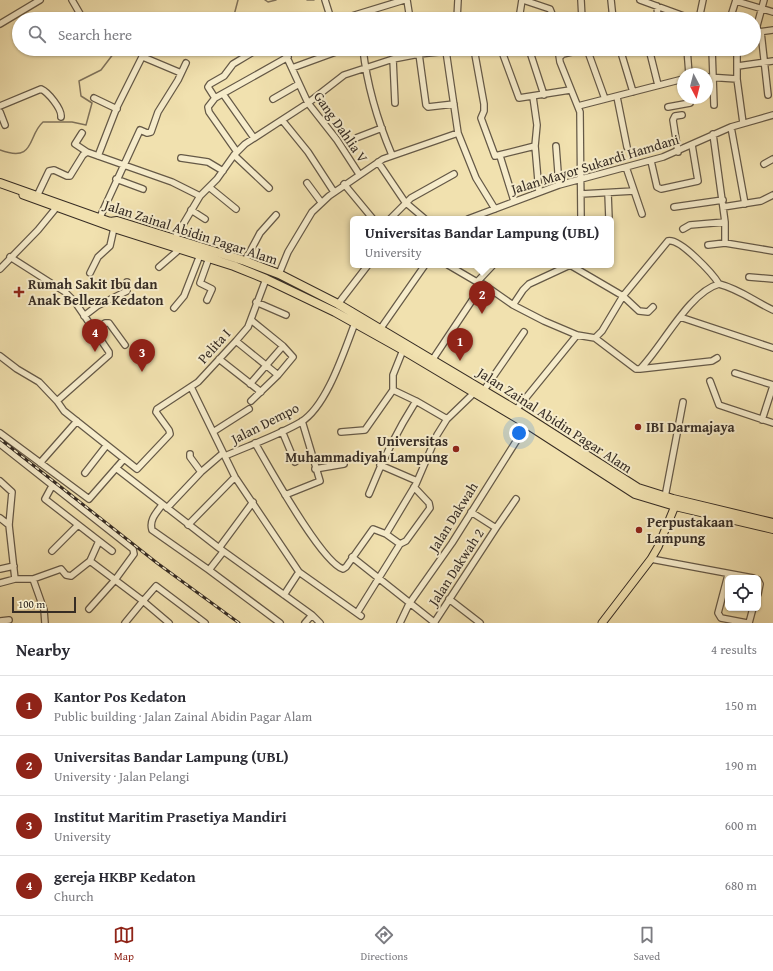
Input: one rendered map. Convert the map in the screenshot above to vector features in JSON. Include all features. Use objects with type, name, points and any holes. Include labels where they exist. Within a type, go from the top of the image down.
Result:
[{"type":"highway","points":[[0,183],[109,221]]},
{"type":"highway","name":"Jalan Zainal Abidin Pagar Alam","points":[[109,221],[175,238],[245,261],[278,274],[338,304],[381,328],[516,410],[635,494],[675,506],[717,512],[741,518],[773,529]]},
{"type":"highway","name":"Jalan Zainal Abidin Pagar Alam","points":[[109,221],[266,279],[355,323],[634,486],[704,510]]},
{"type":"highway","name":"Jalan Zainal Abidin Pagar Alam","points":[[741,518],[773,523]]},
{"type":"main road","name":"Jalan Zainal Abidin Pagar Alam","points":[[0,183],[38,194],[109,221]]},
{"type":"main road","name":"Jalan Zainal Abidin Pagar Alam","points":[[0,183],[56,208],[109,221]]},
{"type":"main road","points":[[602,623],[658,547],[675,506]]},
{"type":"street","points":[[20,12],[40,0]]},
{"type":"street","points":[[72,0],[79,12]]},
{"type":"street","points":[[326,0],[329,12]]},
{"type":"street","points":[[365,12],[404,0]]},
{"type":"street","points":[[407,0],[409,12]]},
{"type":"street","points":[[457,12],[458,0]]},
{"type":"street","points":[[520,12],[522,0],[539,2],[550,9],[551,12]]},
{"type":"street","points":[[580,0],[581,12]]},
{"type":"street","points":[[611,0],[612,12]]},
{"type":"street","points":[[640,0],[672,12]]},
{"type":"street","points":[[700,12],[703,0]]},
{"type":"street","points":[[732,12],[736,0],[773,12]]},
{"type":"street","points":[[760,12],[764,0]]},
{"type":"street","points":[[657,6],[657,12]]},
{"type":"street","points":[[0,24],[12,17]]},
{"type":"street","points":[[761,32],[773,30]]},
{"type":"street","points":[[761,48],[765,62],[768,95]]},
{"type":"street","points":[[98,156],[117,109],[143,56]]},
{"type":"street","points":[[148,56],[181,73]]},
{"type":"street","points":[[215,98],[208,87],[210,84],[224,76],[233,64],[245,56]]},
{"type":"street","points":[[292,68],[323,56]]},
{"type":"street","points":[[364,56],[365,68],[382,128],[392,155]]},
{"type":"street","points":[[175,238],[200,196],[223,171],[235,153],[254,138],[308,103],[344,74],[393,59],[409,56]]},
{"type":"street","points":[[419,56],[426,105],[428,107],[454,104]]},
{"type":"street","points":[[447,56],[458,133],[476,178],[495,209]]},
{"type":"street","points":[[475,56],[484,104],[484,111],[481,118],[495,156],[500,156],[534,146]]},
{"type":"street","points":[[503,56],[517,98],[521,99],[570,90]]},
{"type":"street","points":[[531,56],[544,95]]},
{"type":"street","points":[[589,56],[606,99]]},
{"type":"street","points":[[622,56],[633,92]]},
{"type":"street","points":[[651,56],[658,85]]},
{"type":"street","points":[[688,56],[689,68]]},
{"type":"street","points":[[710,68],[711,56]]},
{"type":"street","points":[[738,56],[738,79],[743,122]]},
{"type":"street","points":[[269,188],[235,153],[209,112],[208,107],[215,98],[288,57]]},
{"type":"street","name":"Gang Dahlia V","points":[[288,57],[308,103],[337,140],[359,174]]},
{"type":"street","points":[[560,57],[560,62],[570,90],[578,106],[580,126],[581,216]]},
{"type":"street","points":[[393,59],[395,103]]},
{"type":"street","points":[[738,66],[773,61]]},
{"type":"street","points":[[90,273],[98,257],[110,246],[109,221],[116,179],[122,165],[140,130],[147,133],[151,132],[158,112],[186,63]]},
{"type":"street","points":[[713,77],[738,79]]},
{"type":"street","points":[[578,106],[677,80]]},
{"type":"street","points":[[273,99],[299,84]]},
{"type":"street","points":[[0,106],[40,89],[50,96],[61,112],[61,118]]},
{"type":"street","points":[[223,94],[254,138]]},
{"type":"street","points":[[533,97],[537,125],[534,146],[539,192]]},
{"type":"street","points":[[617,97],[627,147]]},
{"type":"street","points":[[94,98],[117,109]]},
{"type":"street","points":[[713,99],[714,105]]},
{"type":"street","points":[[668,107],[684,104]]},
{"type":"street","points":[[0,112],[5,125]]},
{"type":"street","points":[[678,152],[673,120],[675,116],[682,115]]},
{"type":"street","name":"Jalan Mayor Sukardi Hamdani","points":[[476,216],[559,184],[652,161],[678,152],[713,134],[743,122],[773,115]]},
{"type":"street","points":[[282,120],[308,152],[334,192]]},
{"type":"street","points":[[731,127],[745,204]]},
{"type":"street","points":[[356,138],[382,128]]},
{"type":"street","points":[[82,133],[75,144],[87,152],[172,182],[200,196]]},
{"type":"street","points":[[278,274],[288,252],[312,212],[321,202],[344,184],[378,162],[392,155],[458,133]]},
{"type":"street","points":[[713,134],[723,200],[725,243]]},
{"type":"street","points":[[652,161],[657,187],[661,188],[698,181],[692,145]]},
{"type":"street","points":[[556,146],[559,184]]},
{"type":"street","points":[[38,194],[49,171],[54,170],[70,176],[87,152]]},
{"type":"street","points":[[500,156],[514,201]]},
{"type":"street","points":[[181,158],[208,162],[223,171]]},
{"type":"street","points":[[764,164],[773,159]]},
{"type":"street","points":[[378,162],[405,202],[421,216]]},
{"type":"street","points":[[626,167],[642,214]]},
{"type":"street","points":[[393,216],[405,202],[421,191],[454,174]]},
{"type":"street","points":[[116,179],[142,189]]},
{"type":"street","points":[[307,183],[321,202]]},
{"type":"street","points":[[344,184],[371,216]]},
{"type":"street","points":[[209,187],[236,209]]},
{"type":"street","points":[[581,194],[634,191]]},
{"type":"street","points":[[608,193],[609,216]]},
{"type":"street","points":[[723,207],[761,201],[773,195]]},
{"type":"street","points":[[674,207],[723,200]]},
{"type":"street","points":[[0,269],[10,257],[38,230],[56,208]]},
{"type":"street","points":[[191,210],[205,219]]},
{"type":"street","points":[[245,261],[260,233],[276,215]]},
{"type":"street","points":[[683,229],[690,225],[725,222]]},
{"type":"street","points":[[595,338],[602,331],[623,296],[668,241],[672,240],[695,257],[713,274],[719,284],[740,291],[748,298],[773,310]]},
{"type":"street","points":[[708,245],[725,243],[773,251]]},
{"type":"street","points":[[159,267],[181,248]]},
{"type":"street","points":[[174,308],[184,296],[200,255]]},
{"type":"street","points":[[10,257],[66,292],[109,352],[109,355],[57,401]]},
{"type":"street","points":[[207,300],[212,289],[200,283],[209,258]]},
{"type":"street","points":[[338,304],[366,268]]},
{"type":"street","points":[[381,328],[423,268]]},
{"type":"street","points":[[453,268],[480,283],[513,305],[577,336],[595,338],[628,361],[634,368],[640,369],[712,361],[717,358]]},
{"type":"street","points":[[433,359],[491,268]]},
{"type":"street","points":[[513,305],[525,287],[545,275],[562,268]]},
{"type":"street","points":[[575,268],[623,296],[642,312],[648,312],[653,307]]},
{"type":"street","points":[[749,276],[773,279]]},
{"type":"street","name":"Pelita I","points":[[124,459],[139,468],[160,443],[170,434],[156,411],[191,387],[248,327],[256,302],[266,279]]},
{"type":"street","points":[[84,316],[101,303],[127,291],[127,282]]},
{"type":"street","points":[[640,369],[650,360],[680,317],[693,302],[712,287],[719,284]]},
{"type":"street","points":[[256,302],[286,315]]},
{"type":"street","points":[[680,317],[773,348]]},
{"type":"street","points":[[251,320],[292,354],[293,358],[251,401]]},
{"type":"street","points":[[93,331],[106,323],[109,323],[125,346]]},
{"type":"street","name":"Jalan Dempo","points":[[209,570],[152,530],[150,524],[152,520],[164,506],[201,472],[224,455],[255,443],[302,421],[314,410],[334,377],[355,323]]},
{"type":"street","points":[[484,390],[524,332]]},
{"type":"street","points":[[516,410],[577,336]]},
{"type":"street","points":[[236,341],[278,375]]},
{"type":"street","points":[[250,384],[283,346]]},
{"type":"street","points":[[341,432],[365,430],[394,390],[393,375],[403,350]]},
{"type":"street","points":[[0,356],[17,369],[40,382],[64,411],[124,459],[90,499],[87,499],[0,433]]},
{"type":"street","points":[[219,359],[261,392]]},
{"type":"street","points":[[735,373],[773,386],[762,420]]},
{"type":"street","points":[[710,381],[719,405],[773,423]]},
{"type":"street","points":[[191,387],[235,477],[299,572],[359,614],[378,578],[400,544],[406,541],[430,507],[429,503],[414,487]]},
{"type":"street","points":[[394,390],[416,400],[447,419]]},
{"type":"street","points":[[386,534],[414,487],[437,435],[447,419],[474,392]]},
{"type":"street","points":[[369,494],[380,465],[396,433],[416,400]]},
{"type":"street","points":[[665,497],[684,402]]},
{"type":"street","points":[[213,432],[249,409]]},
{"type":"street","points":[[40,463],[68,434],[77,421]]},
{"type":"street","points":[[285,495],[319,482],[320,479],[315,469],[302,421]]},
{"type":"street","name":"Jalan Dakwah","points":[[400,623],[409,604],[452,543],[527,424]]},
{"type":"street","points":[[282,431],[295,462]]},
{"type":"street","points":[[255,443],[285,495],[326,556],[333,563],[344,569],[372,530],[375,529],[386,534],[400,544]]},
{"type":"street","points":[[0,444],[133,549],[134,554],[115,580],[89,609]]},
{"type":"street","points":[[85,474],[106,446]]},
{"type":"street","points":[[190,454],[190,457],[201,472]]},
{"type":"street","points":[[315,469],[344,464]]},
{"type":"street","points":[[380,465],[417,481]]},
{"type":"street","points":[[116,468],[188,525],[312,615],[320,623]]},
{"type":"street","points":[[188,525],[235,477]]},
{"type":"street","points":[[0,481],[12,492],[9,525],[15,579]]},
{"type":"street","points":[[52,486],[45,499],[112,551]]},
{"type":"street","points":[[496,528],[516,499]]},
{"type":"street","points":[[253,502],[209,570],[280,623]]},
{"type":"street","name":"Jalan Dakwah 2","points":[[435,623],[496,528],[471,512]]},
{"type":"street","points":[[0,518],[9,525]]},
{"type":"street","points":[[52,551],[78,525]]},
{"type":"street","points":[[0,583],[15,579],[33,579],[61,570],[66,575],[71,576],[90,560],[99,541]]},
{"type":"street","points":[[352,557],[409,604],[435,623]]},
{"type":"street","points":[[650,559],[728,575]]},
{"type":"street","points":[[90,560],[143,601],[166,622]]},
{"type":"street","points":[[0,569],[14,566]]},
{"type":"street","points":[[284,595],[299,572]]},
{"type":"street","points":[[33,579],[44,610],[45,623]]},
{"type":"street","points":[[125,623],[156,586],[158,586],[205,623]]},
{"type":"street","points":[[725,586],[718,612],[721,620],[748,623],[752,611]]},
{"type":"street","points":[[449,599],[480,623]]},
{"type":"street","points":[[305,623],[312,615]]},
{"type":"street","points":[[0,621],[10,620]]},
{"type":"waterway","points":[[235,12],[238,0]]},
{"type":"waterway","points":[[265,0],[268,2],[276,0]]},
{"type":"waterway","points":[[307,0],[314,0]]},
{"type":"waterway","points":[[0,150],[12,153],[20,153],[25,151],[43,122],[72,122],[86,125],[92,103],[81,96],[79,81],[101,70],[112,56]]},
{"type":"railway","points":[[0,439],[157,563],[239,623]]},
{"type":"place","name":"Rumah Sakit Ibu dan Anak Belleza Kedaton","points":[[19,292]]},
{"type":"place","name":"Universitas Bandar Lampung (UBL)","points":[[482,314]]},
{"type":"place","name":"gereja HKBP Kedaton","points":[[95,352]]},
{"type":"place","name":"Kantor Pos Kedaton","points":[[460,361]]},
{"type":"place","name":"Institut Maritim Prasetiya Mandiri","points":[[142,372]]},
{"type":"place","name":"IBI Darmajaya","points":[[638,427]]},
{"type":"place","name":"Universitas Muhammadiyah Lampung","points":[[456,449]]},
{"type":"place","name":"Perpustakaan Lampung","points":[[639,530]]}]
